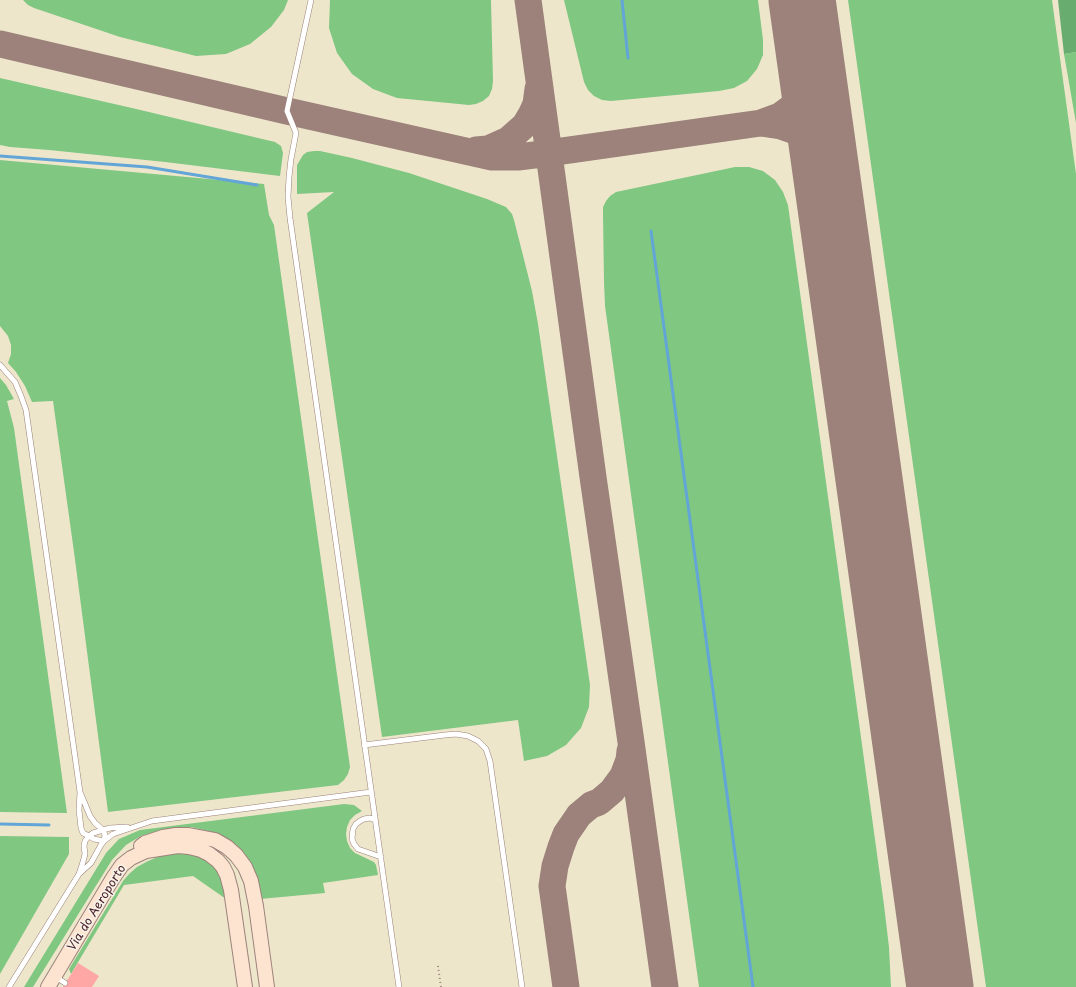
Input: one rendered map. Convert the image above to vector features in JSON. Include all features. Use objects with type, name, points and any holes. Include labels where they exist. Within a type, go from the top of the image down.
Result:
[{"type":"street","points":[[122,865],[132,852],[145,843],[163,837],[189,835],[203,837],[215,840],[227,847],[236,855],[245,867],[251,881],[256,906],[267,987]]},
{"type":"street","name":"Via do Aeroporto","points":[[56,982],[113,878],[122,865],[131,858],[146,851],[178,846],[200,850],[218,861],[227,875],[231,890],[245,987]]},
{"type":"lane","points":[[311,0],[287,111],[296,132],[289,177],[289,204],[399,987]]},
{"type":"lane","points":[[0,365],[15,382],[26,410],[80,792],[80,828],[83,833],[94,839],[104,841],[113,834],[152,822],[371,792]]},
{"type":"lane","points":[[364,745],[456,734],[473,738],[486,749],[490,761],[522,987]]},
{"type":"lane","points":[[79,874],[91,863],[104,841],[105,835],[103,830],[90,816],[80,792]]},
{"type":"lane","points":[[375,820],[370,818],[360,821],[353,829],[352,839],[358,848],[381,857]]},
{"type":"lane","points":[[9,987],[79,874],[84,858],[85,841],[93,833],[103,830],[137,826]]},
{"type":"path","points":[[438,966],[441,987]]},
{"type":"green space","points":[[23,0],[288,0],[284,10],[271,27],[250,44],[226,54],[196,56],[120,37],[34,8]]},
{"type":"green space","points":[[330,0],[491,0],[493,81],[489,96],[483,101],[469,105],[397,98],[373,89],[352,74],[337,53],[329,28]]},
{"type":"green space","points":[[564,0],[758,0],[763,40],[763,55],[757,69],[747,81],[734,88],[719,91],[611,101],[602,100],[594,96],[588,90],[584,82]]},
{"type":"green space","points":[[848,0],[1052,0],[1076,174],[1076,987],[986,987]]},
{"type":"green space","points":[[1058,0],[1076,0],[1076,52],[1064,54]]},
{"type":"green space","points":[[1076,52],[1076,123],[1064,54]]},
{"type":"green space","points":[[0,78],[275,142],[281,146],[283,153],[280,176],[165,162],[0,145]]},
{"type":"green space","points":[[314,151],[352,158],[409,173],[487,199],[506,207],[512,214],[532,291],[538,324],[590,685],[589,707],[581,728],[566,745],[547,756],[524,761],[518,720],[382,737],[307,213],[334,192],[297,194],[297,165],[303,155],[307,152]]},
{"type":"green space","points":[[0,160],[264,184],[269,215],[274,225],[350,767],[344,780],[338,785],[108,812],[53,401],[32,402],[25,386],[8,363],[11,354],[11,345],[8,336],[0,326]]},
{"type":"green space","points":[[735,167],[749,167],[763,171],[775,180],[783,192],[788,205],[884,905],[889,947],[891,987],[699,987],[605,306],[603,207],[610,196],[616,192]]},
{"type":"green space","points":[[0,378],[14,399],[7,401],[14,428],[67,813],[0,812]]},
{"type":"green space","points":[[344,804],[354,805],[362,811],[350,820],[347,827],[347,841],[350,848],[355,853],[374,862],[378,875],[323,883],[325,893],[260,899],[223,837],[208,831],[191,827],[158,831],[141,836],[126,845],[112,860],[33,987],[24,987],[106,853],[119,839],[140,830]]},
{"type":"green space","points":[[0,836],[69,837],[69,854],[0,974]]},
{"type":"green space","points":[[185,853],[196,854],[219,867],[226,899],[193,876],[124,885],[71,974],[69,969],[123,881],[129,874],[137,867],[160,856]]},
{"type":"building","points":[[78,963],[99,976],[92,987],[63,987]]},
{"type":"waterway","points":[[622,0],[628,58]]},
{"type":"waterway","points":[[0,156],[147,167],[257,185]]},
{"type":"waterway","points":[[651,231],[753,987]]},
{"type":"waterway","points":[[0,824],[49,825]]},
{"type":"taxiway","points":[[528,0],[665,987]]},
{"type":"taxiway","points":[[0,44],[492,157],[518,157],[534,155],[761,123],[780,116],[795,105],[804,93],[812,68]]},
{"type":"taxiway","points":[[476,150],[488,149],[508,140],[525,125],[536,104],[538,89]]},
{"type":"taxiway","points":[[761,123],[781,126],[798,132],[812,143],[822,158],[827,175]]},
{"type":"taxiway","points":[[566,987],[552,886],[555,866],[566,834],[579,815],[591,805],[599,802],[612,791],[623,776],[629,760],[630,751]]},
{"type":"taxiway","points":[[926,884],[930,987]]},
{"type":"runway","points":[[802,0],[940,987]]}]
